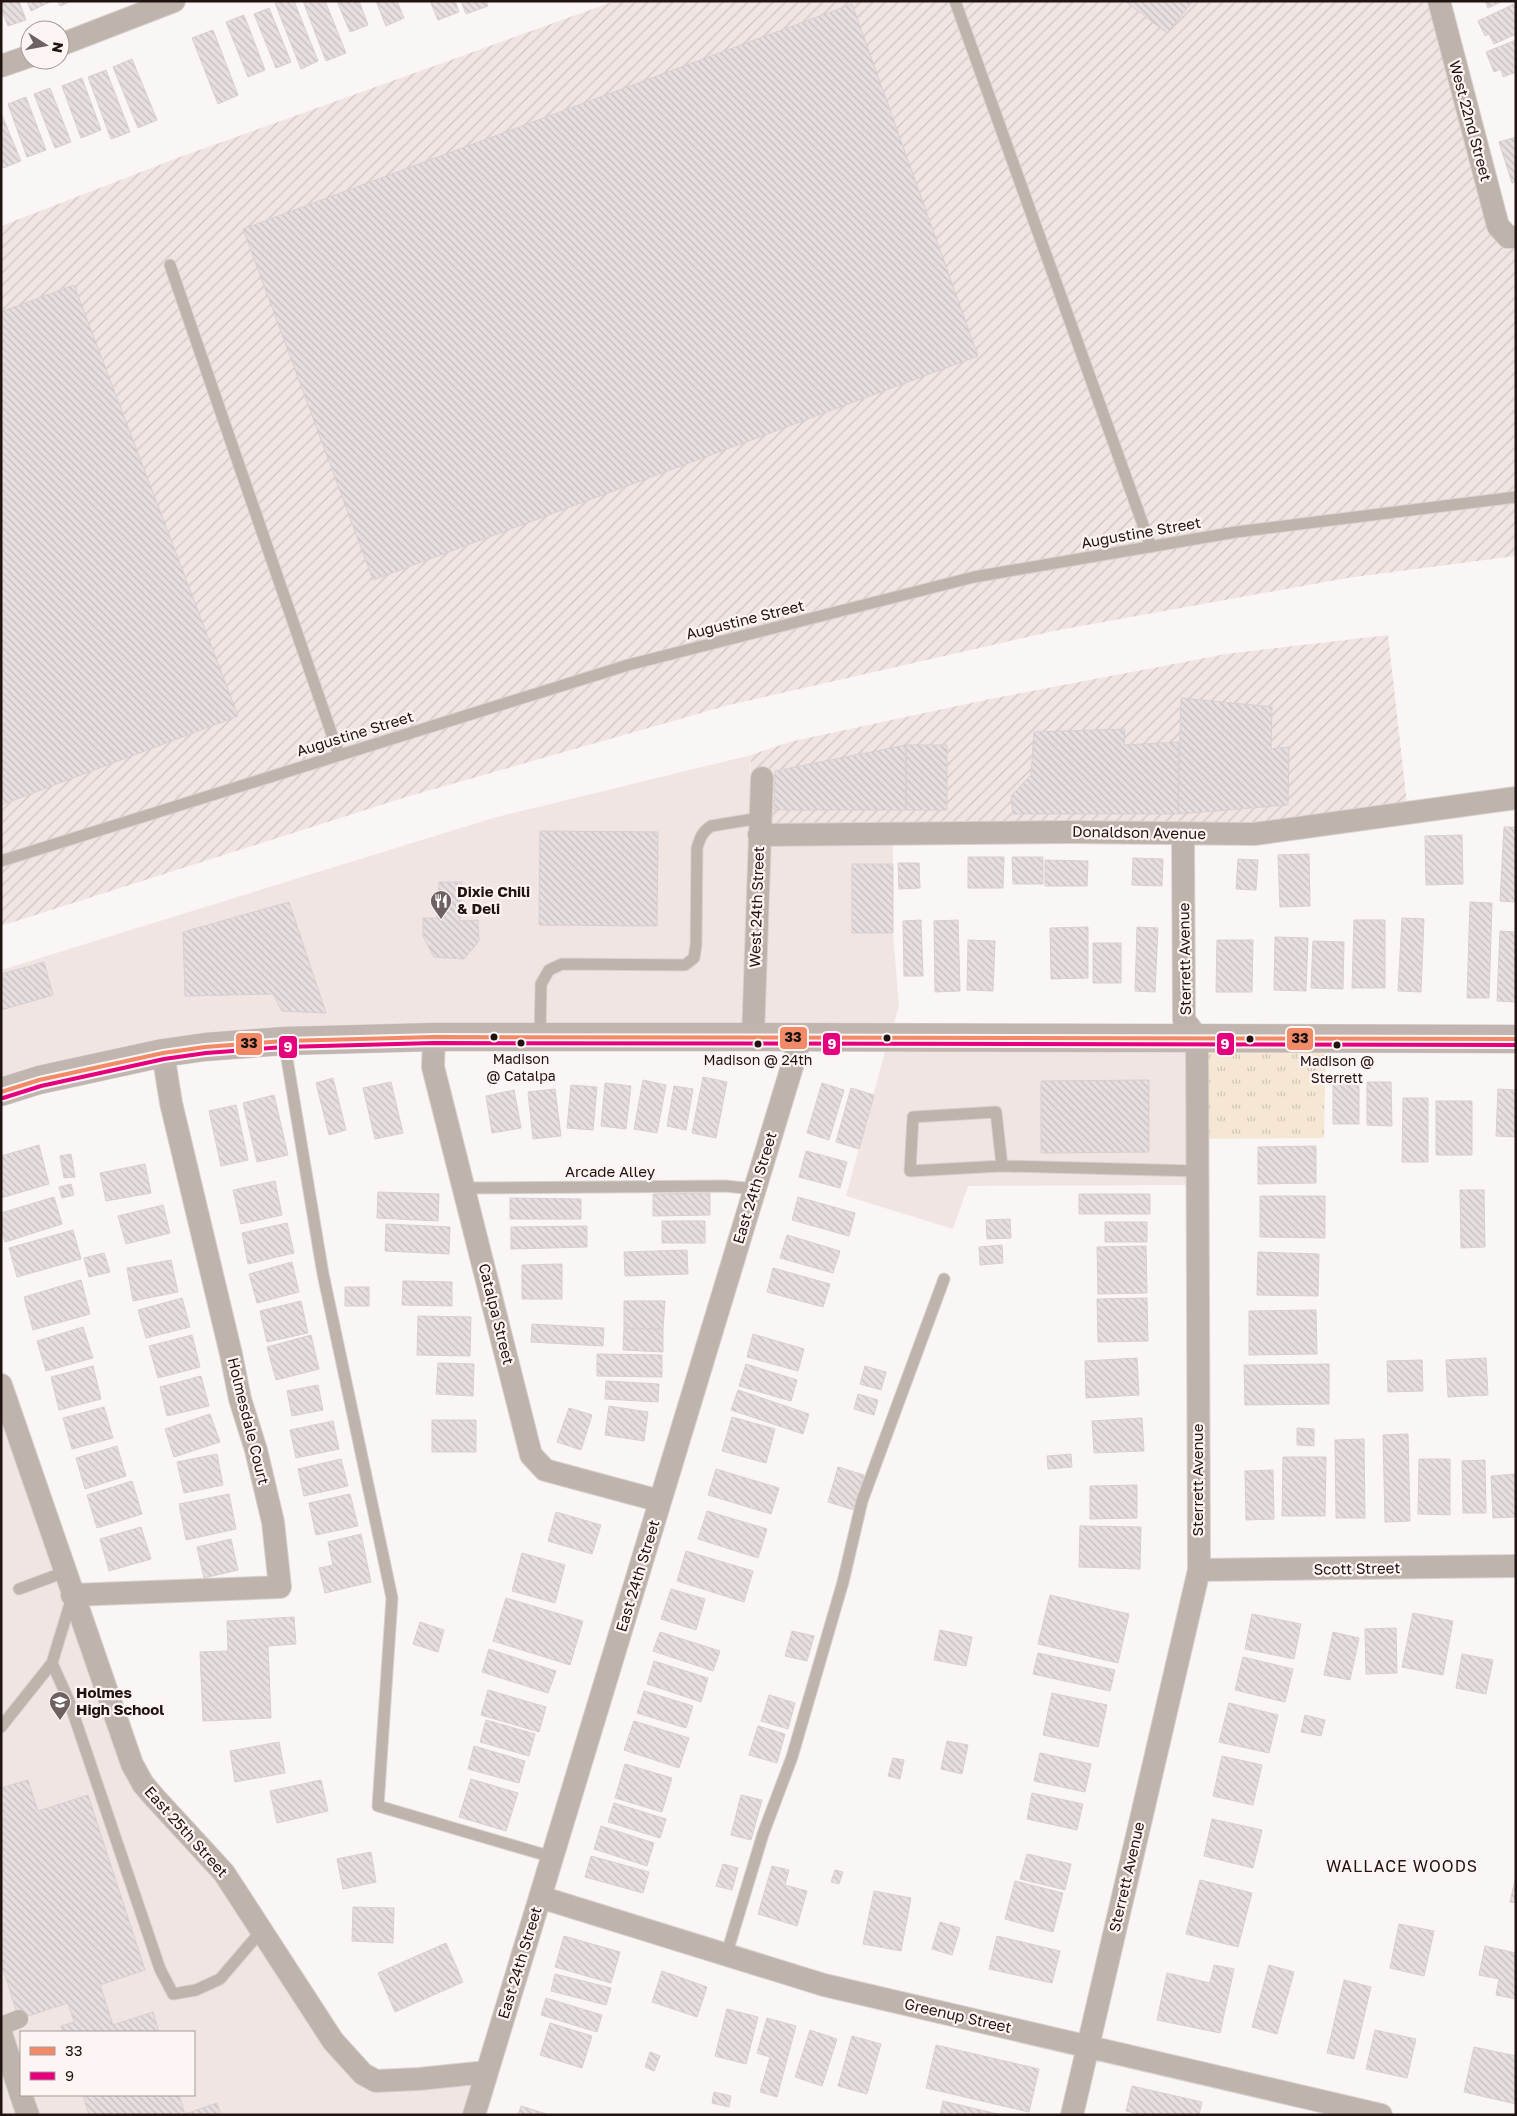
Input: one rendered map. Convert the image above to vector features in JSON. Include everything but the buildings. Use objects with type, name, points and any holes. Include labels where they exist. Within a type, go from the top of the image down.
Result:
[{"type":"main road","points":[[1,1092],[39,1080],[163,1053],[204,1047],[284,1040],[434,1037],[753,1036],[1516,1039]]},
{"type":"street","points":[[70,41],[174,1]]},
{"type":"street","name":"West 22nd Street","points":[[1439,1],[1498,226],[1512,237]]},
{"type":"street","points":[[1,66],[20,59]]},
{"type":"street","name":"West 24th Street","points":[[753,1036],[762,778]]},
{"type":"street","name":"Donaldson Avenue","points":[[759,827],[1183,835],[1254,834],[1516,798]]},
{"type":"street","name":"Sterrett Avenue","points":[[1072,2115],[1199,1570],[1197,1037],[1184,1020],[1183,835]]},
{"type":"street","name":"Catalpa Street","points":[[434,1037],[433,1067],[531,1455],[545,1470],[660,1502]]},
{"type":"street","name":"East 24th Street","points":[[474,2115],[801,1037]]},
{"type":"street","name":"Holmesdale Court","points":[[72,1595],[280,1587],[273,1522],[256,1450],[240,1399],[171,1103],[163,1053]]},
{"type":"street","name":"East 25th Street","points":[[1,1385],[64,1572],[132,1764],[143,1784],[224,1872],[333,2041],[362,2074],[376,2081],[487,2072]]},
{"type":"street","name":"Scott Street","points":[[1199,1570],[1516,1566]]},
{"type":"street","name":"Greenup Street","points":[[540,1897],[824,1985],[1381,2115]]},
{"type":"street","points":[[1,2026],[19,2019]]},
{"type":"street","points":[[1,2033],[20,2092]]},
{"type":"street","points":[[21,2096],[28,2115]]},
{"type":"lane","points":[[955,1],[1151,547]]},
{"type":"lane","points":[[170,266],[339,755]]},
{"type":"lane","name":"Augustine Street","points":[[1,861],[637,662],[974,577],[1236,532],[1516,496]]},
{"type":"lane","points":[[540,1037],[541,984],[549,970],[562,964],[684,965],[694,958],[696,945],[698,848],[701,837],[704,831],[711,826],[759,827]]},
{"type":"lane","points":[[284,1040],[323,1274],[392,1598],[378,1806],[552,1857]]},
{"type":"lane","points":[[1002,1166],[996,1112],[913,1117],[910,1171],[1002,1166],[1197,1171]]},
{"type":"lane","name":"Arcade Alley","points":[[464,1188],[725,1186],[755,1189]]},
{"type":"lane","points":[[726,1956],[763,1834],[792,1757],[843,1582],[862,1501],[944,1279]]},
{"type":"lane","points":[[19,1589],[64,1572]]},
{"type":"lane","points":[[1,1727],[52,1663],[72,1595]]},
{"type":"lane","points":[[52,1663],[69,1701],[160,1969],[173,1994],[196,1990],[220,1978],[262,1930]]},
{"type":"shaded area","points":[[615,1],[1439,1],[1498,226],[1516,237],[1516,556],[1347,578],[1054,631],[729,705],[403,798],[1,926],[1,226],[180,157]]},
{"type":"shaded area","points":[[1388,635],[1408,813],[1254,834],[750,839],[751,755],[789,742],[985,700],[1226,654]]},
{"type":"shaded area","points":[[751,755],[750,778],[893,835],[893,933],[899,1006],[890,1037],[1197,1037],[1197,1185],[968,1186],[953,1229],[846,1196],[889,1037],[284,1041],[1,1092],[1,970],[493,818]]},
{"type":"shaded area","name":"Holmes High School","points":[[1,1385],[132,1764],[363,2075],[487,2072],[474,2115],[1,2115]]},
{"type":"green space","points":[[1197,1037],[1326,1038],[1324,1138],[1197,1139]]},
{"type":"transit line","name":"33","points":[[1,1092],[39,1080],[163,1053],[205,1047],[284,1041],[434,1037],[1516,1039]]},
{"type":"transit line","name":"9","points":[[3,1098],[41,1086],[164,1059],[206,1053],[284,1047],[434,1043],[1516,1045]]},
{"type":"place","name":"Dixie Chili & Deli","points":[[441,920]]},
{"type":"place","name":"Madison @ Catalpa","points":[[521,1043]]},
{"type":"place","name":"Madison @ 24th","points":[[758,1044]]},
{"type":"place","name":"Madison @ Sterrett","points":[[1337,1045]]},
{"type":"place","name":"Holmes High School","points":[[60,1721]]},
{"type":"district","name":"WALLACE WOODS","points":[[1402,1866]]}]
